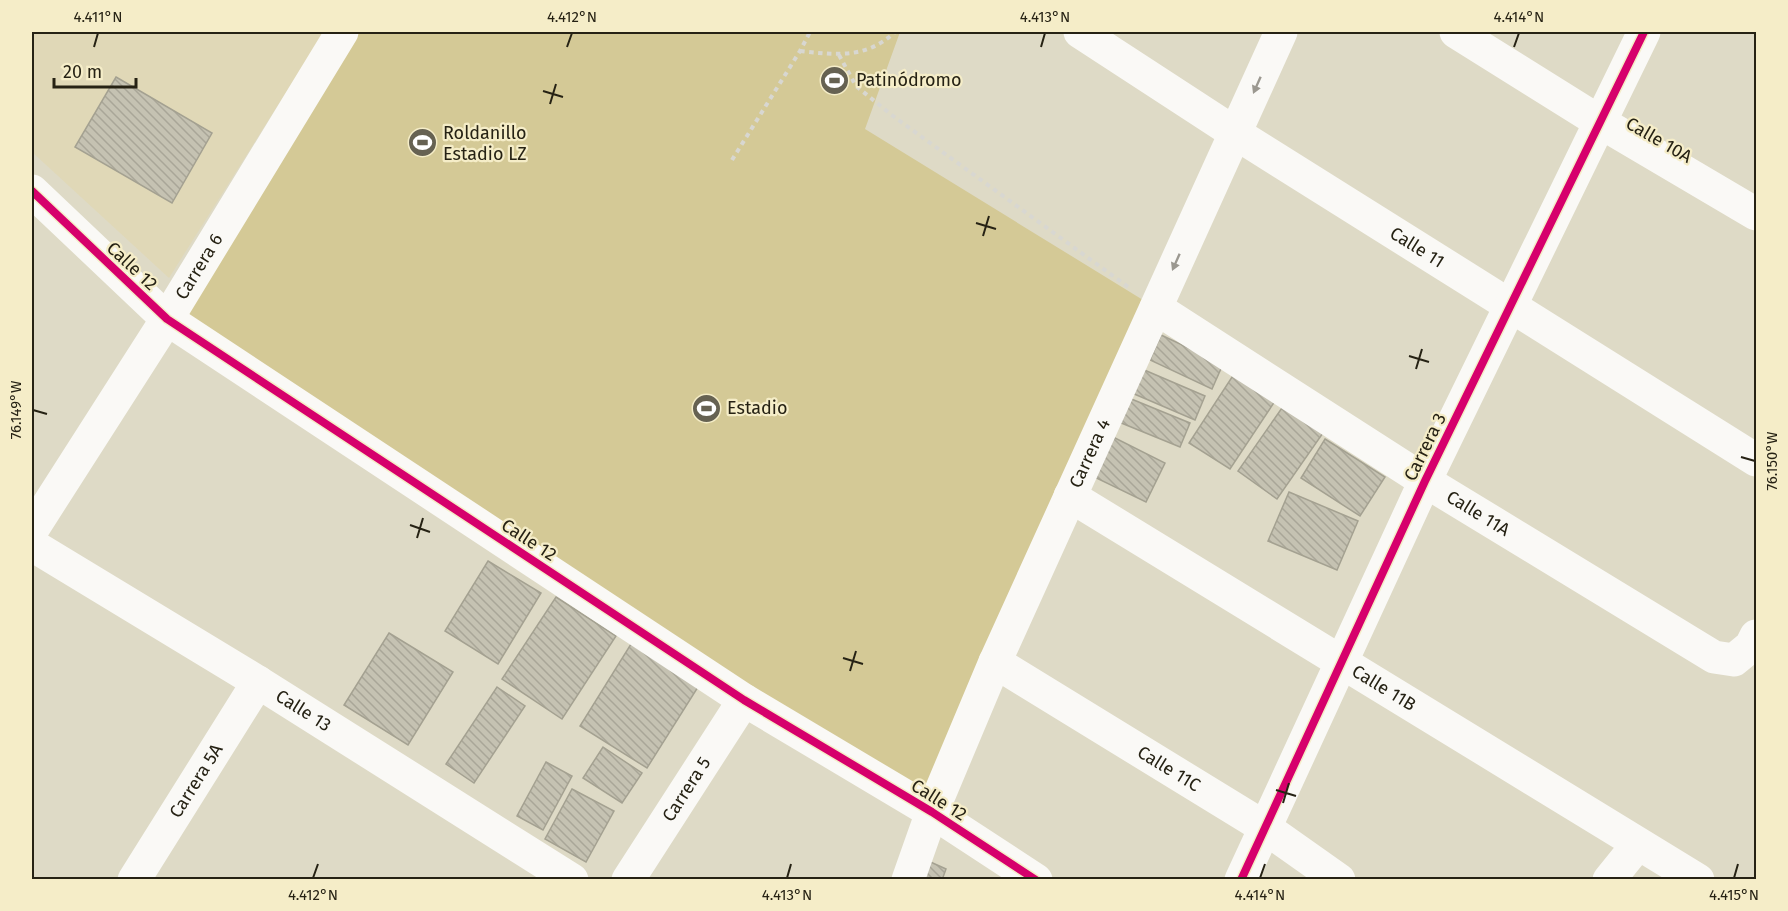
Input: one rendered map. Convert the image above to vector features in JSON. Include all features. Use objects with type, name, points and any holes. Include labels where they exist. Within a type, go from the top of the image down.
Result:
[{"type":"street","name":"Carrera 6","points":[[32,530],[167,319],[342,32]]},
{"type":"street","name":"Calle 11","points":[[1080,32],[1235,133],[1756,460]]},
{"type":"street","name":"Carrera 4","points":[[908,879],[932,812],[995,662],[1281,32]]},
{"type":"street","name":"Calle 10A","points":[[1456,32],[1600,122],[1756,214]]},
{"type":"street","name":"Carrera 3","points":[[1240,879],[1425,482],[1644,32]]},
{"type":"street","name":"Calle 12","points":[[32,191],[167,319],[744,700],[932,812],[1036,879]]},
{"type":"street","name":"Calle 11A","points":[[1156,308],[1425,482],[1714,657],[1734,660],[1751,646],[1756,636]]},
{"type":"street","name":"Calle 11B","points":[[1070,496],[1698,879]]},
{"type":"street","name":"Calle 13","points":[[32,545],[258,682],[572,879]]},
{"type":"street","name":"Calle 11C","points":[[995,662],[1264,827],[1339,879]]},
{"type":"street","name":"Carrera 5A","points":[[134,879],[258,682]]},
{"type":"street","name":"Carrera 5","points":[[628,879],[744,700]]},
{"type":"street","points":[[1609,879],[1638,844]]},
{"type":"path","points":[[732,159],[810,32]]},
{"type":"path","points":[[800,51],[838,55],[870,49],[895,32]]},
{"type":"path","points":[[838,55],[856,86],[893,116],[1156,308]]},
{"type":"shaded area","points":[[32,32],[324,32],[169,278],[32,152]]},
{"type":"shaded area","name":"Estadio","points":[[342,32],[900,32],[865,129],[1156,308],[932,812],[167,319]]},
{"type":"building","points":[[116,77],[212,133],[172,203],[75,147]]},
{"type":"building","points":[[1161,335],[1223,364],[1212,389],[1150,360]]},
{"type":"building","points":[[1135,366],[1205,396],[1195,420],[1125,390]]},
{"type":"building","points":[[1234,374],[1275,401],[1230,469],[1189,443]]},
{"type":"building","points":[[1124,396],[1190,423],[1180,447],[1114,420]]},
{"type":"building","points":[[1284,405],[1323,433],[1277,499],[1238,471]]},
{"type":"building","points":[[1107,434],[1165,463],[1146,502],[1088,474]]},
{"type":"building","points":[[1325,439],[1385,477],[1360,516],[1301,478]]},
{"type":"building","points":[[1289,492],[1358,521],[1337,570],[1268,541]]},
{"type":"building","points":[[488,561],[541,593],[498,664],[445,631]]},
{"type":"building","points":[[556,597],[616,636],[562,719],[502,679]]},
{"type":"building","points":[[389,633],[453,672],[408,745],[344,705]]},
{"type":"building","points":[[631,644],[698,687],[647,768],[580,726]]},
{"type":"building","points":[[497,687],[525,706],[474,783],[446,764]]},
{"type":"building","points":[[603,747],[642,773],[622,803],[583,778]]},
{"type":"building","points":[[546,762],[572,776],[543,830],[517,816]]},
{"type":"building","points":[[572,789],[614,811],[586,862],[545,839]]},
{"type":"building","points":[[926,860],[946,869],[942,880],[918,880]]},
{"type":"cycle path","points":[[1241,880],[1425,481],[1644,32]]},
{"type":"cycle path","points":[[32,191],[167,319],[744,700],[932,812],[1036,880]]},
{"type":"place","name":"Patinódromo","points":[[835,80]]},
{"type":"place","name":"Roldanillo Estadio LZ","points":[[422,143]]},
{"type":"place","name":"Estadio","points":[[706,408]]}]
